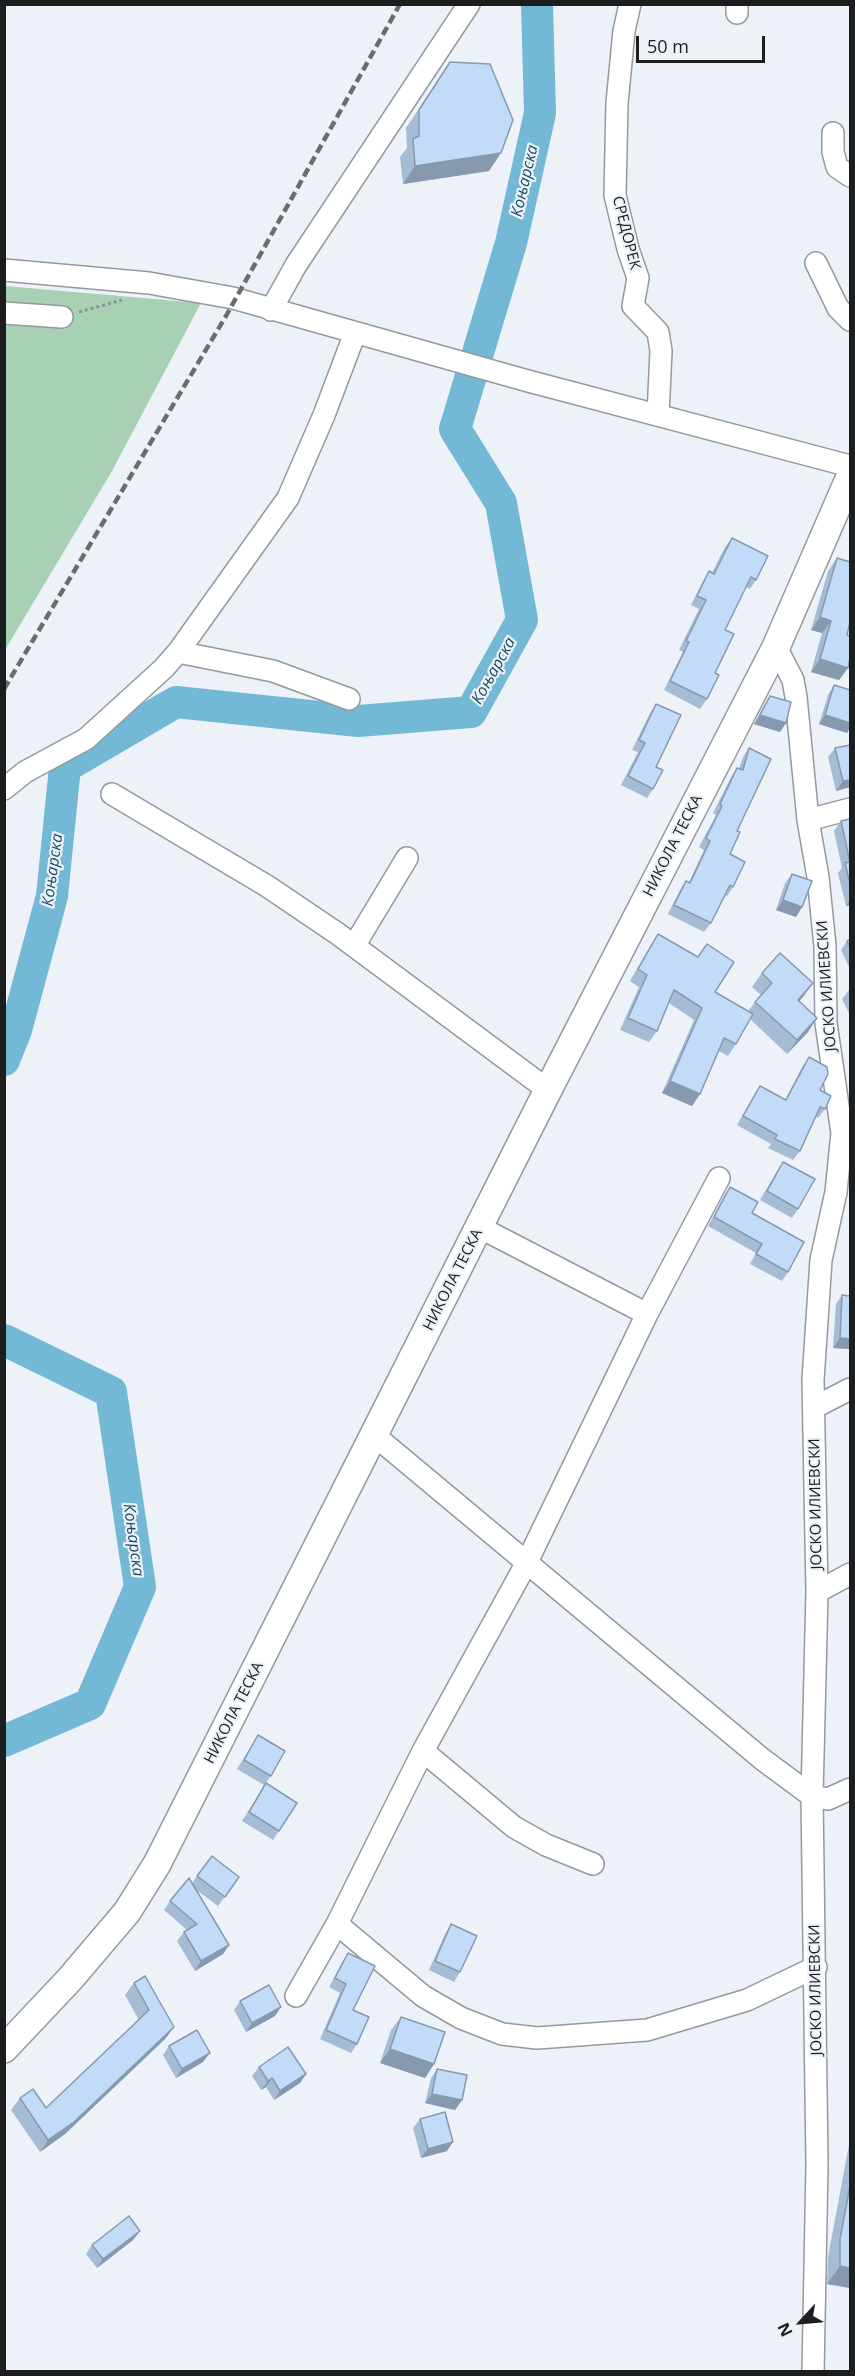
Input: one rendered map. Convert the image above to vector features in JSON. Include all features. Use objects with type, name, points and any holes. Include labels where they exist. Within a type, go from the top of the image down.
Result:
[{"type":"main road","name":"НИКОЛА ТЕСКА","points":[[4,2049],[70,1979],[143,1890],[548,1090],[776,647],[850,477]]},
{"type":"street","points":[[271,310],[296,265],[469,4]]},
{"type":"street","name":"СРЕДОРЕК","points":[[630,4],[624,31],[616,103],[615,195],[628,249],[638,278],[633,306],[658,332],[661,351],[658,415]]},
{"type":"street","points":[[833,133],[833,152],[837,167],[850,176]]},
{"type":"street","points":[[816,262],[838,308],[850,320]]},
{"type":"street","points":[[4,270],[149,283],[233,298],[528,381],[850,466]]},
{"type":"street","points":[[4,313],[62,316]]},
{"type":"street","points":[[4,789],[25,772],[86,739],[164,668],[178,652],[288,498],[355,333]]},
{"type":"street","name":"ЈОСКО ИЛИЕВСКИ","points":[[776,647],[793,680],[802,742],[808,820],[819,877],[825,946],[826,1023],[845,1167],[820,1270],[813,1380],[817,1592],[812,1796],[818,2165],[813,2372]]},
{"type":"street","points":[[178,652],[273,671],[349,699]]},
{"type":"street","points":[[112,794],[267,886],[354,946],[548,1090]]},
{"type":"street","points":[[808,820],[850,809]]},
{"type":"street","points":[[354,946],[407,858]]},
{"type":"street","points":[[296,1996],[337,1924],[423,1751],[526,1564],[647,1314],[719,1178]]},
{"type":"street","points":[[479,1227],[647,1314]]},
{"type":"street","points":[[815,1407],[850,1389]]},
{"type":"street","points":[[374,1435],[753,1752],[812,1796],[828,1799],[850,1790]]},
{"type":"street","points":[[817,1592],[850,1574]]},
{"type":"street","points":[[423,1751],[514,1827],[546,1845],[593,1864]]},
{"type":"street","points":[[337,1924],[423,1996],[461,2018],[502,2034],[537,2038],[647,2030],[747,2000],[816,1967]]},
{"type":"path","points":[[62,316],[132,298],[146,292],[149,283]]},
{"type":"green space","points":[[5,286],[201,303],[112,471],[5,650]]},
{"type":"building","points":[[450,62],[490,64],[513,120],[501,153],[415,166],[413,139],[419,136],[419,110]]},
{"type":"building","points":[[732,538],[768,556],[756,580],[751,577],[725,630],[734,634],[715,673],[719,675],[707,699],[670,681],[706,600],[697,596],[709,571],[714,574]]},
{"type":"building","points":[[837,558],[850,562],[850,622],[847,635],[850,636],[850,658],[848,668],[820,659],[831,621],[820,617]]},
{"type":"building","points":[[834,685],[850,690],[850,723],[825,715]]},
{"type":"building","points":[[770,696],[791,702],[786,723],[760,715]]},
{"type":"building","points":[[656,704],[681,715],[656,767],[663,770],[653,789],[628,776],[645,743],[639,740]]},
{"type":"building","points":[[850,745],[850,780],[843,781],[835,748]]},
{"type":"building","points":[[749,748],[771,759],[737,831],[740,832],[730,854],[745,862],[733,887],[730,885],[711,923],[674,905],[686,881],[690,883],[710,841],[706,838],[722,806],[720,804],[737,768],[743,770]]},
{"type":"building","points":[[850,819],[850,862],[841,821]]},
{"type":"building","points":[[850,862],[850,884],[845,863]]},
{"type":"building","points":[[792,874],[812,881],[802,907],[783,900]]},
{"type":"building","points":[[658,934],[698,957],[707,944],[734,962],[715,992],[753,1014],[736,1044],[724,1038],[700,1094],[670,1081],[702,1008],[674,990],[657,1031],[628,1018],[647,975],[638,969]]},
{"type":"building","points":[[780,953],[813,983],[798,1000],[817,1018],[797,1040],[755,1002],[772,983],[762,973]]},
{"type":"building","points":[[809,1057],[827,1067],[828,1074],[820,1090],[831,1096],[825,1109],[820,1107],[800,1151],[775,1139],[777,1135],[743,1116],[760,1086],[786,1100]]},
{"type":"building","points":[[783,1162],[815,1179],[798,1209],[767,1191]]},
{"type":"building","points":[[730,1187],[758,1202],[752,1213],[804,1242],[788,1272],[756,1254],[762,1244],[714,1217]]},
{"type":"building","points":[[842,1295],[850,1296],[850,1339],[840,1338]]},
{"type":"building","points":[[258,1735],[285,1751],[271,1776],[244,1760]]},
{"type":"building","points":[[266,1783],[297,1803],[279,1831],[249,1812]]},
{"type":"building","points":[[212,1856],[239,1877],[225,1897],[197,1876]]},
{"type":"building","points":[[189,1878],[229,1945],[201,1961],[184,1932],[197,1924],[170,1901]]},
{"type":"building","points":[[451,1924],[477,1936],[460,1972],[435,1961]]},
{"type":"building","points":[[348,1953],[375,1966],[353,2010],[369,2017],[357,2044],[326,2030],[346,1984],[335,1978]]},
{"type":"building","points":[[145,1976],[174,2027],[74,2122],[48,2140],[20,2098],[33,2089],[46,2108],[149,2010],[134,1983]]},
{"type":"building","points":[[269,1985],[281,2007],[252,2023],[240,2001]]},
{"type":"building","points":[[401,2017],[445,2032],[434,2064],[390,2049]]},
{"type":"building","points":[[197,2030],[210,2053],[182,2069],[169,2046]]},
{"type":"building","points":[[288,2047],[306,2074],[280,2091],[272,2078],[268,2081],[259,2067]]},
{"type":"building","points":[[437,2069],[467,2075],[462,2100],[432,2094]]},
{"type":"building","points":[[445,2112],[453,2142],[428,2149],[420,2119]]},
{"type":"building","points":[[850,2186],[850,2268],[840,2266],[840,2239]]},
{"type":"building","points":[[129,2216],[140,2231],[103,2259],[92,2245]]},
{"type":"waterway","name":"Коњарска","points":[[4,1060],[16,1030],[52,896],[65,767],[176,702],[358,721],[471,712],[522,620],[501,503],[455,429],[511,243],[540,113],[537,4]]},
{"type":"waterway","name":"Коњарска","points":[[4,1340],[111,1392],[140,1587],[90,1704],[4,1741]]},
{"type":"railway","points":[[4,689],[226,316],[400,4]]}]
